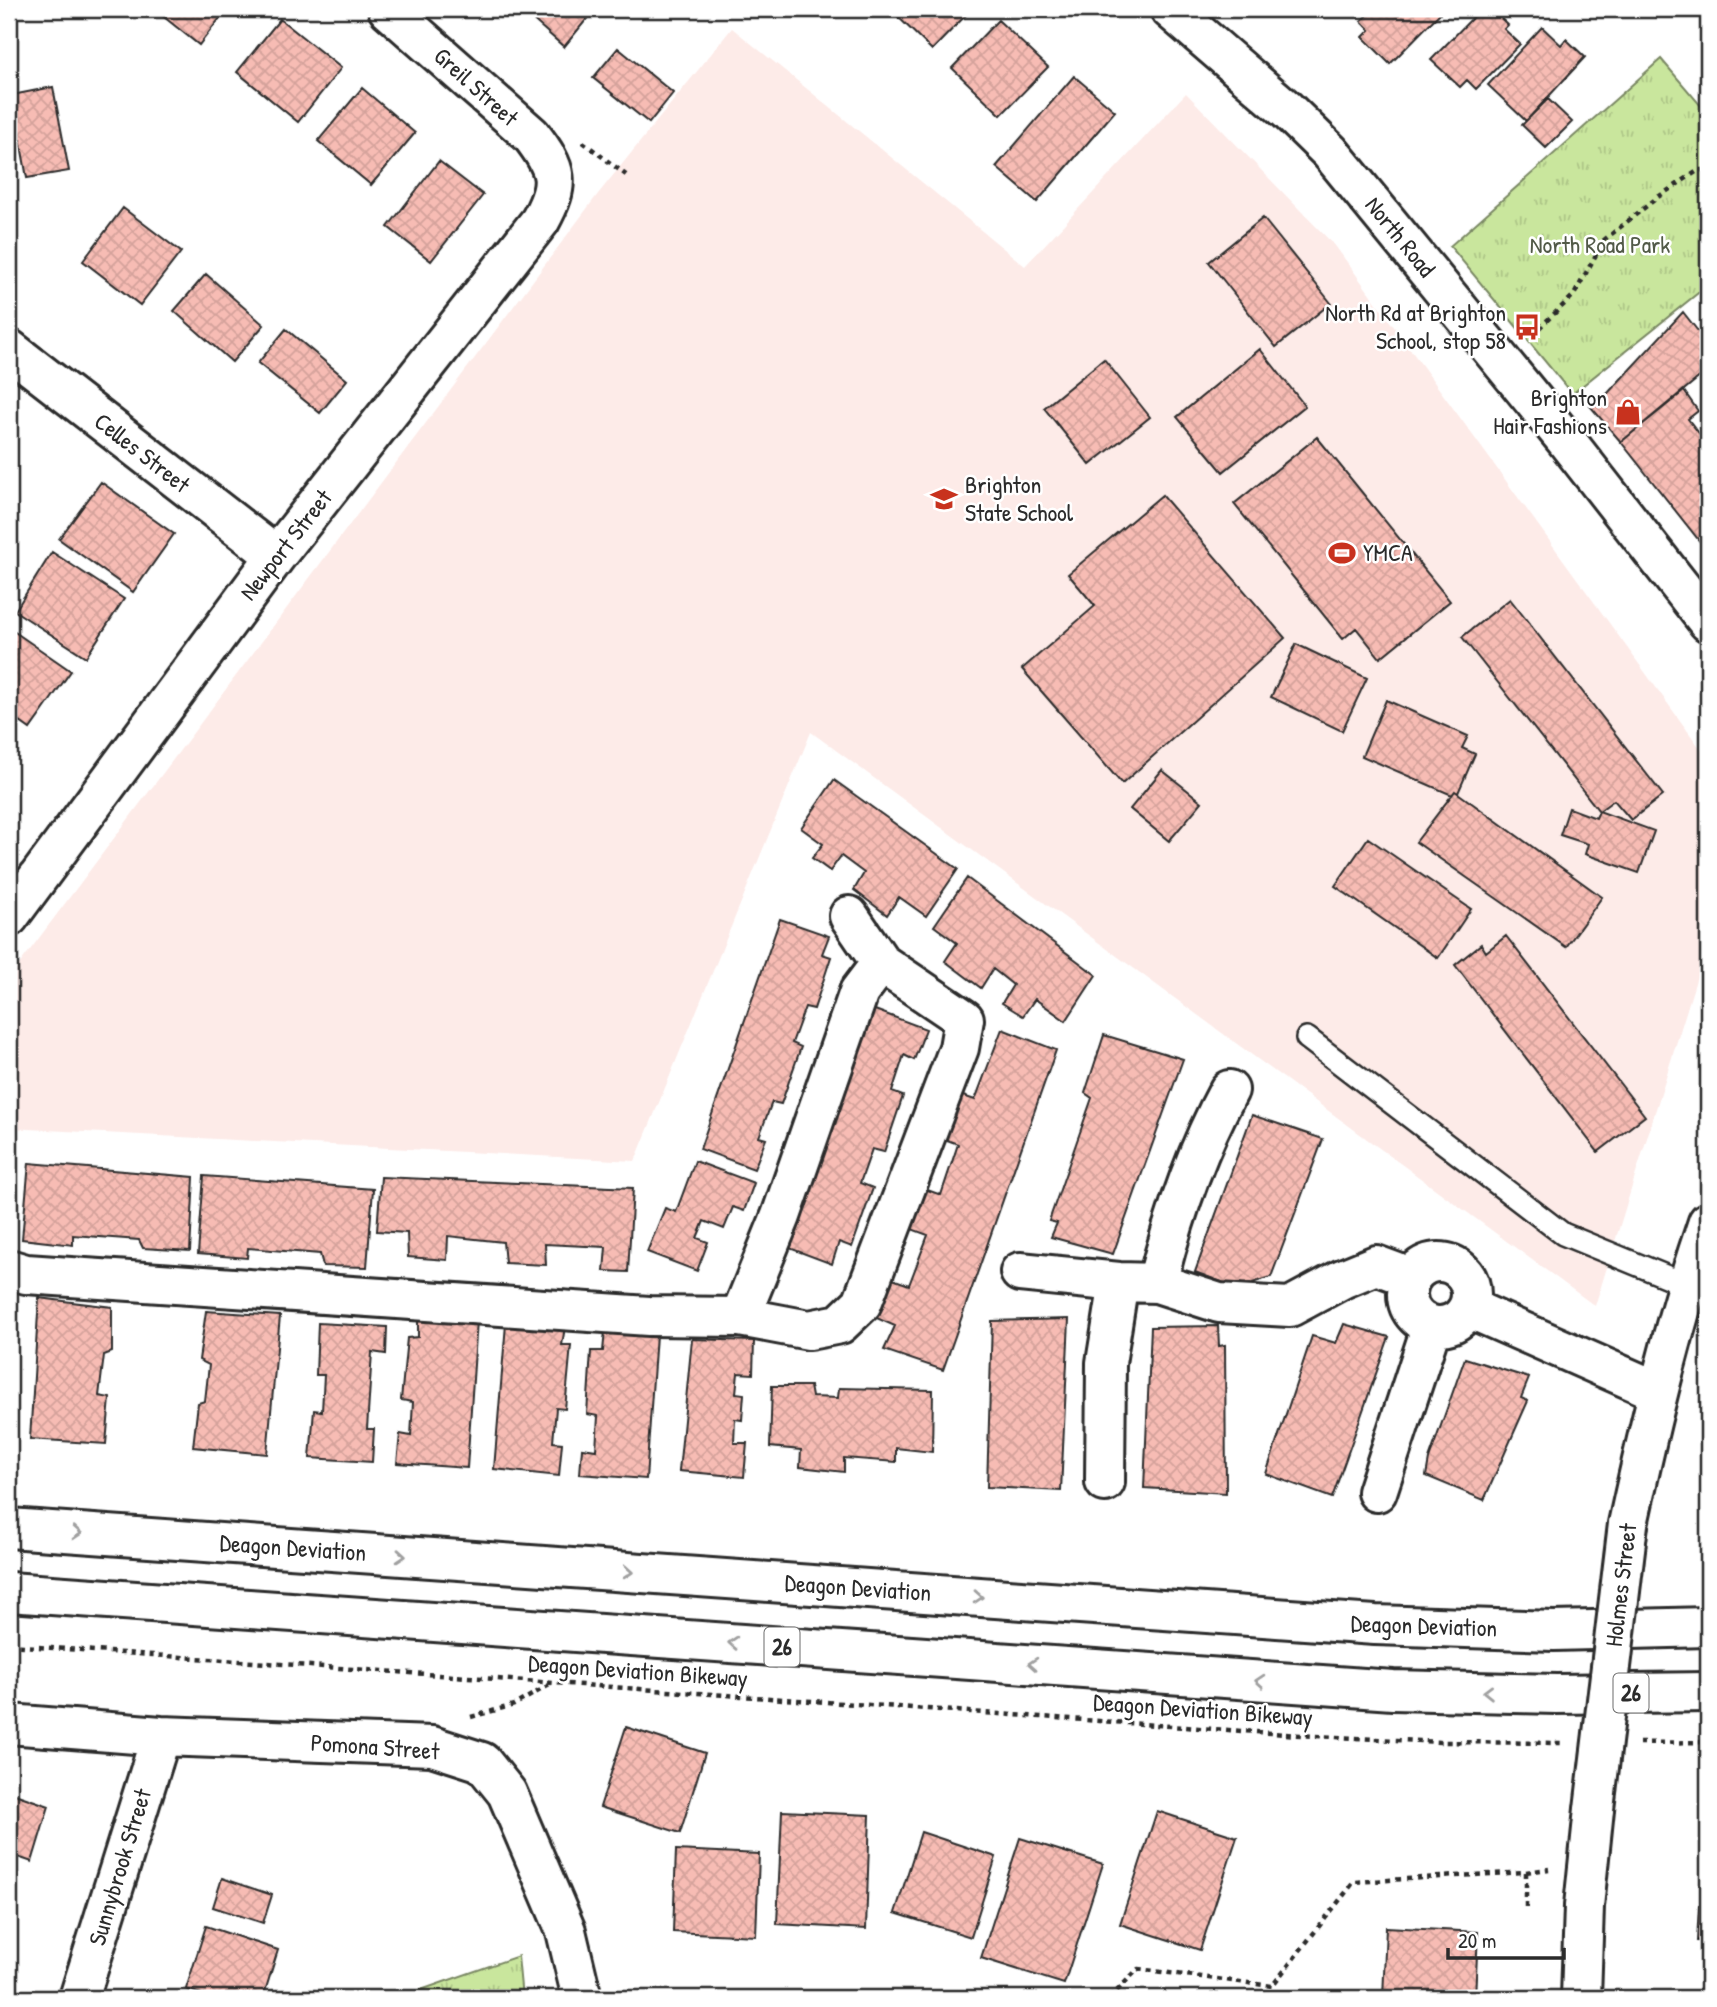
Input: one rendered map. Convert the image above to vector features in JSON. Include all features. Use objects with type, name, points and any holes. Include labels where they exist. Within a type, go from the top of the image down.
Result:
[{"type":"main road","name":"Greil Street","points":[[388,9],[531,135],[548,156],[554,173]]},
{"type":"main road","name":"North Road","points":[[1170,9],[1287,110],[1330,152],[1565,439],[1708,622]]},
{"type":"main road","name":"Newport Street","points":[[9,917],[276,556],[540,221],[554,195],[554,173]]},
{"type":"main road","name":"Celles Street","points":[[9,349],[276,556]]},
{"type":"main road","points":[[9,1269],[40,1275],[649,1316],[740,1317],[809,1330],[840,1324],[862,1303],[959,1048],[964,1019],[881,963],[849,916]]},
{"type":"main road","points":[[740,1317],[780,1216],[859,992],[881,963]]},
{"type":"main road","points":[[1157,1283],[1171,1228],[1197,1158],[1229,1090]]},
{"type":"main road","name":"Holmes Street","points":[[1581,1998],[1584,1906],[1628,1524],[1657,1391],[1686,1285],[1708,1222]]},
{"type":"main road","points":[[1446,1262],[1457,1267],[1465,1275],[1471,1289],[1468,1308],[1453,1324],[1432,1325],[1421,1321],[1408,1303],[1407,1288],[1411,1278],[1429,1263],[1446,1262]]},
{"type":"main road","points":[[1020,1272],[1157,1283],[1219,1303],[1290,1307],[1342,1279],[1376,1265],[1411,1278]]},
{"type":"main road","points":[[1105,1482],[1107,1363],[1119,1282]]},
{"type":"main road","points":[[1468,1308],[1657,1391]]},
{"type":"main road","points":[[1377,1492],[1432,1325]]},
{"type":"main road","name":"Deagon Deviation","points":[[9,1528],[1375,1625],[1554,1631],[1708,1627]]},
{"type":"main road","name":"26","points":[[9,1592],[1393,1690],[1556,1694],[1708,1692]]},
{"type":"main road","name":"Pomona Street","points":[[9,1724],[161,1736],[432,1746],[482,1762],[507,1793],[566,1931],[582,1998]]},
{"type":"main road","name":"Sunnybrook Street","points":[[79,1998],[161,1736]]},
{"type":"lane","points":[[1307,1038],[1563,1234],[1686,1285]]},
{"type":"path","points":[[1539,328],[1574,295],[1604,240],[1658,197],[1699,170],[1708,170]]},
{"type":"path","name":"Deagon Deviation Bikeway","points":[[9,1645],[1328,1737],[1558,1743]]},
{"type":"path","points":[[432,1746],[461,1721],[514,1705],[553,1682]]},
{"type":"path","points":[[1110,1998],[1138,1969],[1272,1986],[1354,1882],[1555,1868]]},
{"type":"path","points":[[1526,1872],[1526,1912]]},
{"type":"shaded area","name":"Brighton State School","points":[[732,28],[1025,266],[1186,93],[1336,247],[1708,759],[1708,941],[1595,1306],[811,732],[635,1161],[9,1128],[9,978],[598,194]]},
{"type":"green space","name":"North Road Park","points":[[1661,59],[1708,114],[1708,285],[1572,394],[1450,246]]},
{"type":"green space","points":[[518,1956],[522,1998],[398,1998]]},
{"type":"building","points":[[154,9],[227,9],[199,45]]},
{"type":"building","points":[[521,9],[595,9],[564,47]]},
{"type":"building","points":[[890,9],[972,9],[932,50]]},
{"type":"building","points":[[1373,9],[1444,9],[1390,64],[1363,37],[1370,30],[1361,21]]},
{"type":"building","points":[[1481,9],[1491,9],[1508,25],[1504,29],[1520,44],[1476,89],[1467,80],[1460,87],[1431,60]]},
{"type":"building","points":[[280,19],[341,68],[298,122],[237,72]]},
{"type":"building","points":[[998,20],[1048,67],[1001,115],[952,68]]},
{"type":"building","points":[[1542,27],[1561,45],[1566,39],[1585,57],[1526,121],[1488,85]]},
{"type":"building","points":[[618,48],[673,93],[649,123],[593,78]]},
{"type":"building","points":[[1074,76],[1115,111],[1037,202],[996,167]]},
{"type":"building","points":[[53,87],[69,171],[27,178],[12,95]]},
{"type":"building","points":[[362,88],[415,133],[371,185],[318,141]]},
{"type":"building","points":[[1548,99],[1572,122],[1546,148],[1522,125]]},
{"type":"building","points":[[439,161],[483,195],[431,261],[388,227]]},
{"type":"building","points":[[123,208],[181,252],[140,305],[83,261]]},
{"type":"building","points":[[1263,218],[1331,303],[1276,347],[1209,262]]},
{"type":"building","points":[[206,274],[264,325],[232,362],[174,311]]},
{"type":"building","points":[[1683,312],[1708,344],[1708,370],[1621,442],[1590,406],[1608,393]]},
{"type":"building","points":[[286,329],[347,380],[320,413],[258,363]]},
{"type":"building","points":[[1260,349],[1305,406],[1223,472],[1177,417]]},
{"type":"building","points":[[1104,359],[1150,417],[1090,465],[1044,408]]},
{"type":"building","points":[[1684,391],[1698,411],[1688,419],[1702,437],[1708,432],[1708,547],[1701,543],[1621,442]]},
{"type":"building","name":"YMCA","points":[[1317,437],[1450,601],[1380,658],[1356,628],[1343,639],[1234,504]]},
{"type":"building","points":[[101,482],[174,534],[133,592],[59,539]]},
{"type":"building","points":[[1162,495],[1285,638],[1122,784],[1022,669],[1095,606],[1068,574]]},
{"type":"building","points":[[52,552],[124,599],[86,657],[15,611]]},
{"type":"building","points":[[1510,599],[1663,795],[1631,820],[1614,800],[1599,811],[1462,637]]},
{"type":"building","points":[[9,628],[71,671],[30,729],[9,714]]},
{"type":"building","points":[[1296,644],[1367,678],[1342,731],[1271,697]]},
{"type":"building","points":[[1386,700],[1468,736],[1462,748],[1475,754],[1458,793],[1455,791],[1452,795],[1362,756]]},
{"type":"building","points":[[9,745],[16,750],[9,760]]},
{"type":"building","points":[[1162,770],[1202,802],[1169,841],[1130,809]]},
{"type":"building","points":[[834,780],[958,869],[926,916],[899,897],[887,915],[854,890],[864,873],[841,856],[830,871],[812,858],[823,844],[801,828]]},
{"type":"building","points":[[1455,791],[1602,897],[1566,947],[1416,842]]},
{"type":"building","points":[[1569,808],[1596,818],[1599,811],[1654,831],[1639,873],[1585,854],[1588,844],[1560,835]]},
{"type":"building","points":[[1368,838],[1471,909],[1438,958],[1335,886]]},
{"type":"building","points":[[967,878],[1096,975],[1066,1021],[1035,999],[1023,1016],[1002,1003],[1013,985],[993,969],[981,988],[945,961],[957,943],[934,926]]},
{"type":"building","points":[[780,919],[829,936],[822,954],[831,957],[814,1009],[805,1007],[792,1043],[801,1047],[781,1104],[772,1102],[759,1137],[766,1139],[754,1169],[700,1149]]},
{"type":"building","points":[[1506,936],[1645,1116],[1598,1152],[1455,965],[1481,944],[1486,952]]},
{"type":"building","points":[[864,1006],[926,1029],[914,1060],[904,1055],[892,1092],[903,1096],[884,1152],[872,1149],[860,1183],[873,1188],[852,1247],[839,1242],[832,1264],[784,1246]]},
{"type":"building","points":[[1002,1029],[1056,1050],[943,1370],[884,1350],[895,1326],[872,1316],[887,1277],[909,1285],[928,1235],[906,1227],[922,1188],[941,1195],[958,1144],[936,1136],[954,1093],[975,1100]]},
{"type":"building","points":[[1104,1035],[1183,1059],[1113,1254],[1051,1237],[1057,1223],[1049,1221],[1092,1098],[1085,1093]]},
{"type":"building","points":[[1252,1115],[1323,1139],[1271,1277],[1237,1288],[1195,1272]]},
{"type":"building","points":[[695,1161],[754,1183],[744,1211],[733,1207],[724,1229],[704,1221],[697,1238],[708,1242],[697,1271],[647,1252],[665,1208],[676,1212]]},
{"type":"building","points":[[29,1163],[194,1177],[190,1251],[143,1248],[139,1240],[73,1235],[73,1245],[22,1239]]},
{"type":"building","points":[[204,1176],[373,1189],[367,1267],[323,1266],[320,1254],[248,1248],[247,1258],[198,1254]]},
{"type":"building","points":[[381,1177],[633,1188],[628,1272],[604,1271],[606,1247],[545,1244],[546,1265],[505,1263],[503,1242],[448,1236],[447,1260],[408,1257],[407,1233],[377,1231]]},
{"type":"building","points":[[39,1298],[112,1307],[112,1352],[104,1355],[99,1396],[110,1398],[106,1444],[30,1439]]},
{"type":"building","points":[[206,1311],[280,1316],[267,1454],[193,1447],[198,1403],[205,1401],[209,1365],[199,1360]]},
{"type":"building","points":[[418,1319],[477,1320],[467,1468],[397,1463],[400,1434],[411,1436],[413,1402],[401,1400],[407,1338],[418,1337]]},
{"type":"building","points":[[1069,1319],[1061,1491],[987,1487],[992,1321]]},
{"type":"building","points":[[318,1323],[387,1327],[386,1354],[372,1352],[367,1429],[374,1429],[372,1462],[310,1458],[314,1410],[322,1411],[324,1375],[316,1375]]},
{"type":"building","points":[[506,1324],[565,1327],[562,1345],[571,1345],[565,1409],[556,1408],[553,1442],[562,1443],[559,1476],[494,1469]]},
{"type":"building","points":[[1344,1324],[1389,1337],[1332,1498],[1266,1474],[1312,1336],[1336,1343]]},
{"type":"building","points":[[1218,1326],[1219,1346],[1225,1345],[1226,1493],[1144,1488],[1151,1327]]},
{"type":"building","points":[[605,1331],[656,1335],[646,1479],[580,1474],[582,1448],[596,1450],[598,1416],[587,1414],[591,1351],[603,1351]]},
{"type":"building","points":[[692,1339],[754,1341],[753,1374],[738,1373],[736,1393],[744,1394],[742,1420],[735,1419],[734,1443],[747,1443],[744,1477],[679,1471]]},
{"type":"building","points":[[1465,1358],[1529,1378],[1521,1398],[1528,1401],[1484,1500],[1426,1476],[1429,1459]]},
{"type":"building","points":[[772,1386],[810,1386],[812,1397],[838,1398],[839,1388],[933,1390],[932,1452],[896,1448],[896,1462],[844,1458],[844,1472],[800,1467],[801,1450],[770,1447]]},
{"type":"building","points":[[626,1727],[705,1753],[680,1833],[600,1807]]},
{"type":"building","points":[[9,1792],[49,1806],[32,1862],[9,1854]]},
{"type":"building","points":[[782,1811],[870,1815],[866,1929],[777,1924]]},
{"type":"building","points":[[1157,1811],[1237,1837],[1200,1950],[1120,1924]]},
{"type":"building","points":[[921,1832],[996,1857],[971,1937],[895,1913]]},
{"type":"building","points":[[1020,1838],[1103,1864],[1064,1984],[981,1958]]},
{"type":"building","points":[[676,1850],[759,1854],[756,1936],[673,1932]]},
{"type":"building","points":[[222,1878],[272,1895],[263,1923],[213,1907]]},
{"type":"building","points":[[1699,1905],[1708,1905],[1708,1942],[1697,1941]]},
{"type":"building","points":[[206,1926],[278,1950],[263,1998],[214,1998],[186,1989]]},
{"type":"building","points":[[1386,1927],[1478,1932],[1475,1998],[1383,1998]]},
{"type":"building","points":[[1693,1992],[1708,1993],[1708,1998],[1693,1998]]},
{"type":"place","name":"North Rd at Brighton School, stop 58","points":[[1527,327]]},
{"type":"place","name":"Brighton Hair Fashions","points":[[1628,412]]},
{"type":"place","name":"Brighton State School","points":[[944,499]]},
{"type":"place","name":"YMCA","points":[[1342,553]]}]
